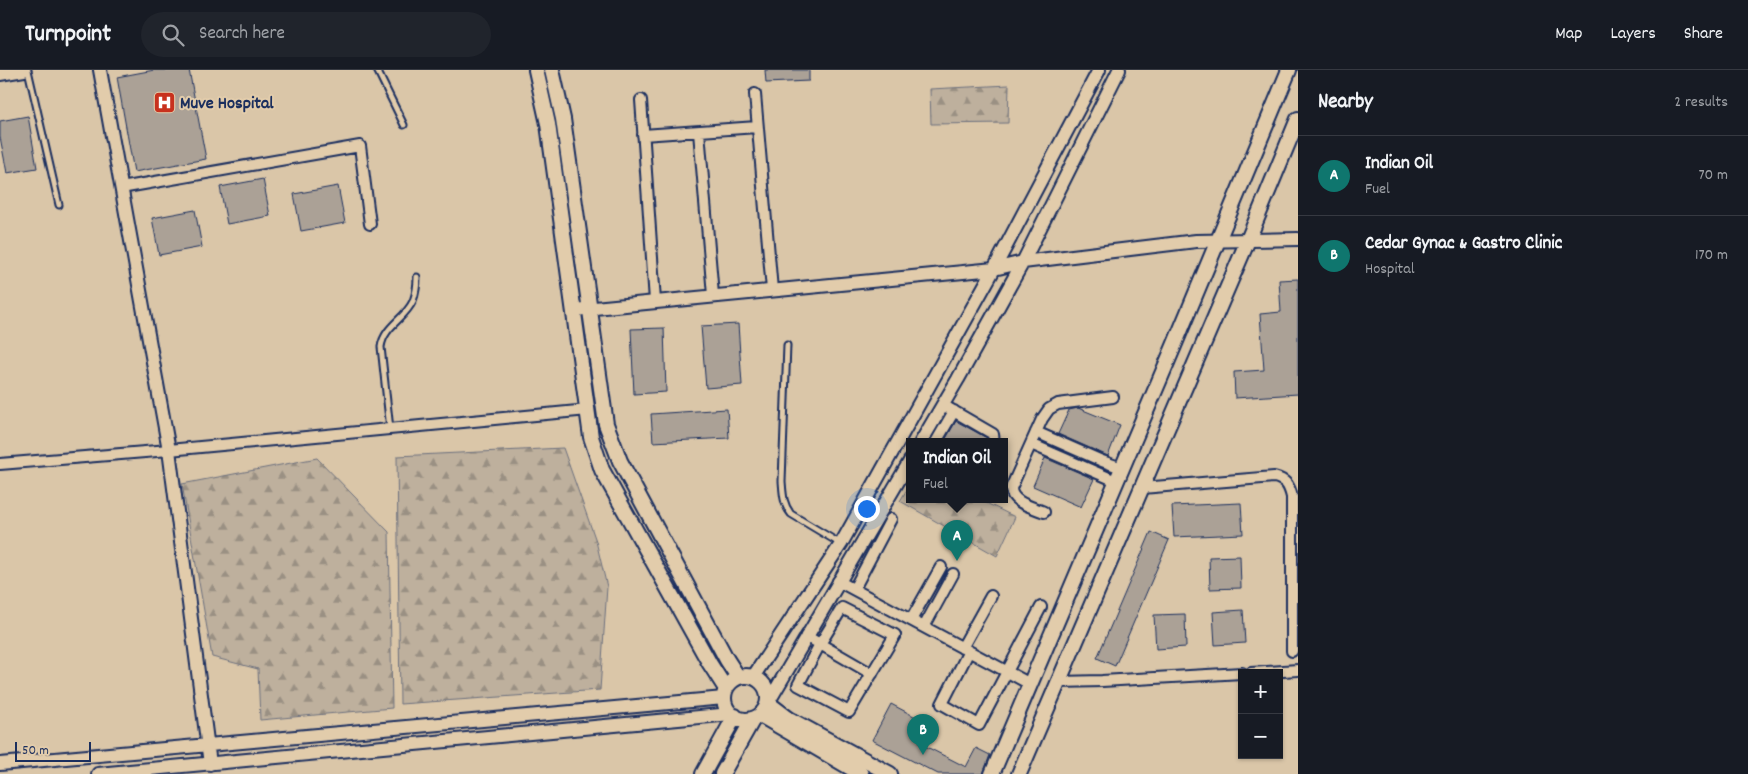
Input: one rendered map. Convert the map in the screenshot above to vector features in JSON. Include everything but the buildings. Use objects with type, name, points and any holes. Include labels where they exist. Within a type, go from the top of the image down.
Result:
[{"type":"main road","points":[[536,70],[548,124],[591,437],[602,470],[710,664],[725,694],[725,704],[733,715],[744,720],[760,712],[789,719],[890,774]]},
{"type":"main road","points":[[552,70],[563,119],[606,424],[620,462],[738,677]]},
{"type":"main road","points":[[992,774],[1289,70]]},
{"type":"main road","points":[[1019,774],[1248,240],[1298,118]]},
{"type":"main road","points":[[722,774],[760,712],[768,694],[760,680],[746,676],[738,677],[732,681],[725,694]]},
{"type":"main road","points":[[760,712],[861,774]]},
{"type":"main road","points":[[703,774],[733,715]]},
{"type":"street","points":[[0,74],[26,70]]},
{"type":"street","points":[[100,70],[168,450],[210,764]]},
{"type":"street","points":[[753,677],[842,544],[994,269],[1100,70]]},
{"type":"street","points":[[937,438],[948,408],[1119,70]]},
{"type":"street","points":[[755,94],[772,290]]},
{"type":"street","points":[[641,100],[655,301]]},
{"type":"street","points":[[643,135],[757,127]]},
{"type":"street","points":[[699,132],[712,295]]},
{"type":"street","points":[[121,188],[360,146],[370,224]]},
{"type":"street","points":[[574,310],[712,295],[994,269],[1023,262],[1196,241],[1298,238]]},
{"type":"street","points":[[1044,512],[1014,499],[1011,494],[1011,488],[1042,419],[1049,409],[1058,404],[1113,396]]},
{"type":"street","points":[[924,438],[948,408]]},
{"type":"street","points":[[948,408],[993,434],[994,438]]},
{"type":"street","points":[[0,464],[588,410]]},
{"type":"street","points":[[1036,432],[1122,468]]},
{"type":"street","points":[[1031,444],[1116,481]]},
{"type":"street","points":[[760,712],[906,468]]},
{"type":"street","points":[[1142,488],[1274,477],[1282,479],[1290,486],[1292,497],[1292,651]]},
{"type":"street","points":[[854,590],[891,519]]},
{"type":"street","points":[[911,620],[942,567]]},
{"type":"street","points":[[924,627],[953,574]]},
{"type":"street","points":[[838,581],[1030,684]]},
{"type":"street","points":[[992,596],[942,704],[979,725],[1040,607]]},
{"type":"street","points":[[842,608],[895,635],[849,712],[798,685],[820,644],[842,608]]},
{"type":"street","points":[[806,636],[872,674]]},
{"type":"street","points":[[1283,671],[1298,670]]},
{"type":"street","points":[[1058,682],[1238,673]]},
{"type":"street","points":[[0,764],[725,694]]},
{"type":"street","points":[[98,774],[733,715]]},
{"type":"lane","points":[[26,70],[59,205]]},
{"type":"lane","points":[[377,70],[404,125]]},
{"type":"lane","points":[[390,429],[381,347],[382,341],[386,332],[413,302],[417,277]]},
{"type":"lane","points":[[787,345],[783,499],[786,508],[791,514],[842,544]]},
{"type":"green space","points":[[1009,85],[1008,123],[931,124],[930,89]]},
{"type":"green space","points":[[563,448],[596,541],[607,587],[600,690],[400,704],[397,456]]},
{"type":"green space","points":[[317,458],[389,532],[392,708],[260,720],[258,669],[212,657],[182,484]]},
{"type":"green space","points":[[906,491],[906,503],[986,503],[1015,517],[997,556],[900,501]]},
{"type":"place","name":"Muve Hospital","points":[[164,102]]},
{"type":"place","name":"Indian Oil","points":[[957,561]]},
{"type":"place","name":"Cedar Gynac & Gastro Clinic","points":[[923,755]]}]
